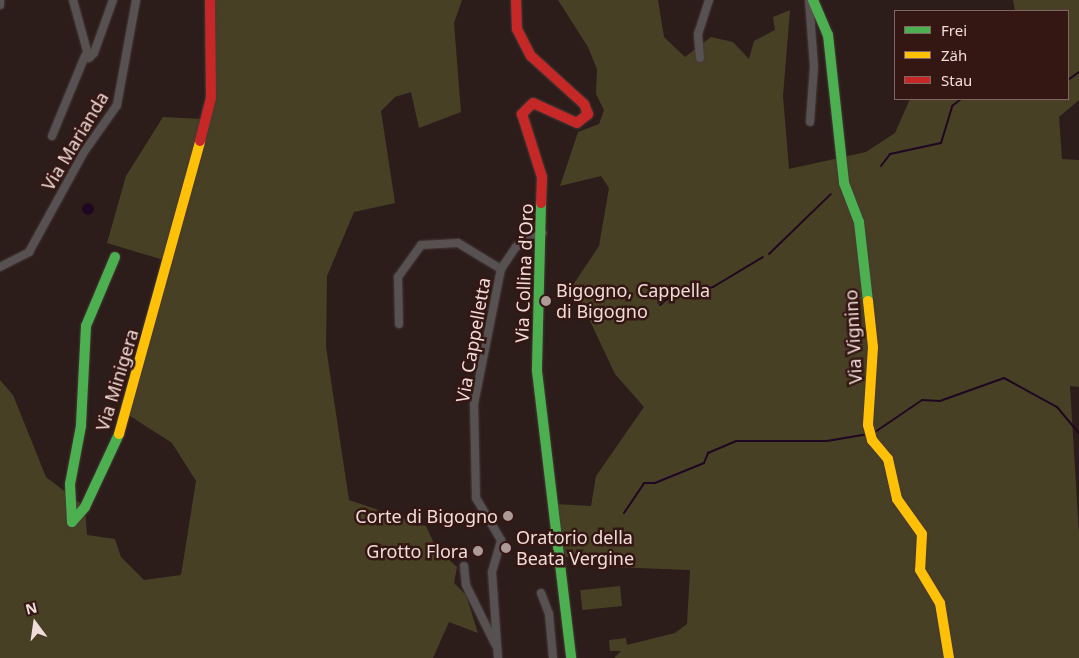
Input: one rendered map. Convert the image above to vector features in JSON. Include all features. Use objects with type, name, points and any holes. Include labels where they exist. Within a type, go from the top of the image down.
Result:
[{"type":"street","points":[[0,0],[0,5]]},
{"type":"street","points":[[52,136],[85,56],[73,0]]},
{"type":"street","points":[[85,56],[94,53],[113,0]]},
{"type":"street","name":"Via Marianda","points":[[0,267],[21,258],[29,252],[84,152],[117,105],[136,0]]},
{"type":"street","name":"Via Minigera","points":[[115,257],[86,326],[81,426],[70,484],[72,522],[85,507],[123,426],[211,98],[210,0]]},
{"type":"street","name":"Via Collina d'Oro","points":[[516,0],[517,29],[531,56],[587,109],[586,118],[577,123],[538,104],[523,109],[541,170],[542,233],[537,371],[571,658]]},
{"type":"street","points":[[700,58],[698,34],[709,0]]},
{"type":"street","points":[[809,0],[814,66],[810,122]]},
{"type":"street","name":"Via Vignino","points":[[813,0],[828,35],[844,183],[860,222],[873,347],[868,425],[871,437],[888,459],[897,498],[922,534],[920,570],[940,603],[949,658]]},
{"type":"street","name":"Via Cappelletta","points":[[496,646],[492,572],[501,540],[477,502],[474,404],[502,268],[516,247],[542,233]]},
{"type":"street","points":[[399,324],[398,277],[421,245],[458,243],[502,268]]},
{"type":"street","points":[[464,566],[466,585],[496,646],[498,658]]},
{"type":"street","points":[[541,594],[549,614],[553,658]]},
{"type":"shaded area","points":[[210,0],[462,0],[454,23],[461,112],[419,128],[411,92],[395,97],[381,111],[395,203],[354,212],[327,276],[326,347],[349,500],[426,526],[436,548],[457,567],[454,583],[466,595],[478,633],[449,622],[433,658],[0,658],[0,380],[13,395],[46,477],[85,507],[87,535],[115,539],[121,557],[144,580],[181,575],[196,481],[172,443],[127,414],[167,261],[107,243],[126,176],[163,117],[202,119],[208,109]]},
{"type":"shaded area","points":[[558,0],[658,0],[664,37],[685,57],[711,37],[733,42],[749,59],[754,41],[775,30],[773,17],[790,10],[783,96],[789,169],[866,152],[895,133],[910,100],[1069,100],[1069,10],[1015,10],[1013,0],[1079,0],[1079,100],[1059,117],[1062,159],[1079,160],[1079,387],[1070,386],[1079,534],[1079,658],[614,658],[621,651],[610,651],[609,640],[626,638],[627,645],[675,633],[687,624],[690,570],[611,567],[606,558],[565,557],[556,504],[591,506],[596,476],[644,407],[615,374],[573,285],[599,246],[609,188],[601,176],[560,186],[578,132],[599,124],[604,110],[596,94],[597,69],[588,47]]},
{"type":"shaded area","points":[[86,203],[90,203],[94,209],[90,215],[86,215],[82,211],[82,207]]},
{"type":"shaded area","points":[[620,586],[622,606],[582,610],[580,590]]},
{"type":"waterway","points":[[1069,79],[1079,72]]},
{"type":"waterway","points":[[881,166],[890,154],[941,143],[952,106],[960,100]]},
{"type":"waterway","points":[[769,254],[831,194]]},
{"type":"waterway","points":[[660,305],[667,299],[713,287],[763,257]]},
{"type":"waterway","points":[[875,432],[922,400],[940,401],[1004,378],[1057,407],[1079,433]]},
{"type":"waterway","points":[[624,513],[644,483],[655,483],[704,463],[708,453],[736,441],[827,441],[868,434]]},
{"type":"traffic: fast","points":[[813,0],[828,35],[844,183],[859,222],[868,301]]},
{"type":"traffic: fast","points":[[541,203],[537,371],[571,658]]},
{"type":"traffic: fast","points":[[115,257],[86,326],[81,426],[70,484],[72,522],[85,507],[119,434]]},
{"type":"traffic: slow","points":[[119,434],[200,141]]},
{"type":"traffic: slow","points":[[868,301],[873,347],[868,425],[872,440],[888,459],[897,499],[922,534],[920,570],[940,603],[949,658]]},
{"type":"traffic: jam","points":[[200,141],[211,98],[210,0]]},
{"type":"traffic: jam","points":[[516,0],[517,29],[531,56],[584,104],[588,114],[577,123],[533,103],[522,114],[542,177],[541,203]]},
{"type":"place","name":"Bigogno, Cappella di Bigogno","points":[[546,301]]},
{"type":"place","name":"Corte di Bigogno","points":[[508,516]]},
{"type":"place","name":"Oratorio della Beata Vergine","points":[[506,548]]},
{"type":"place","name":"Grotto Flora","points":[[478,551]]}]
